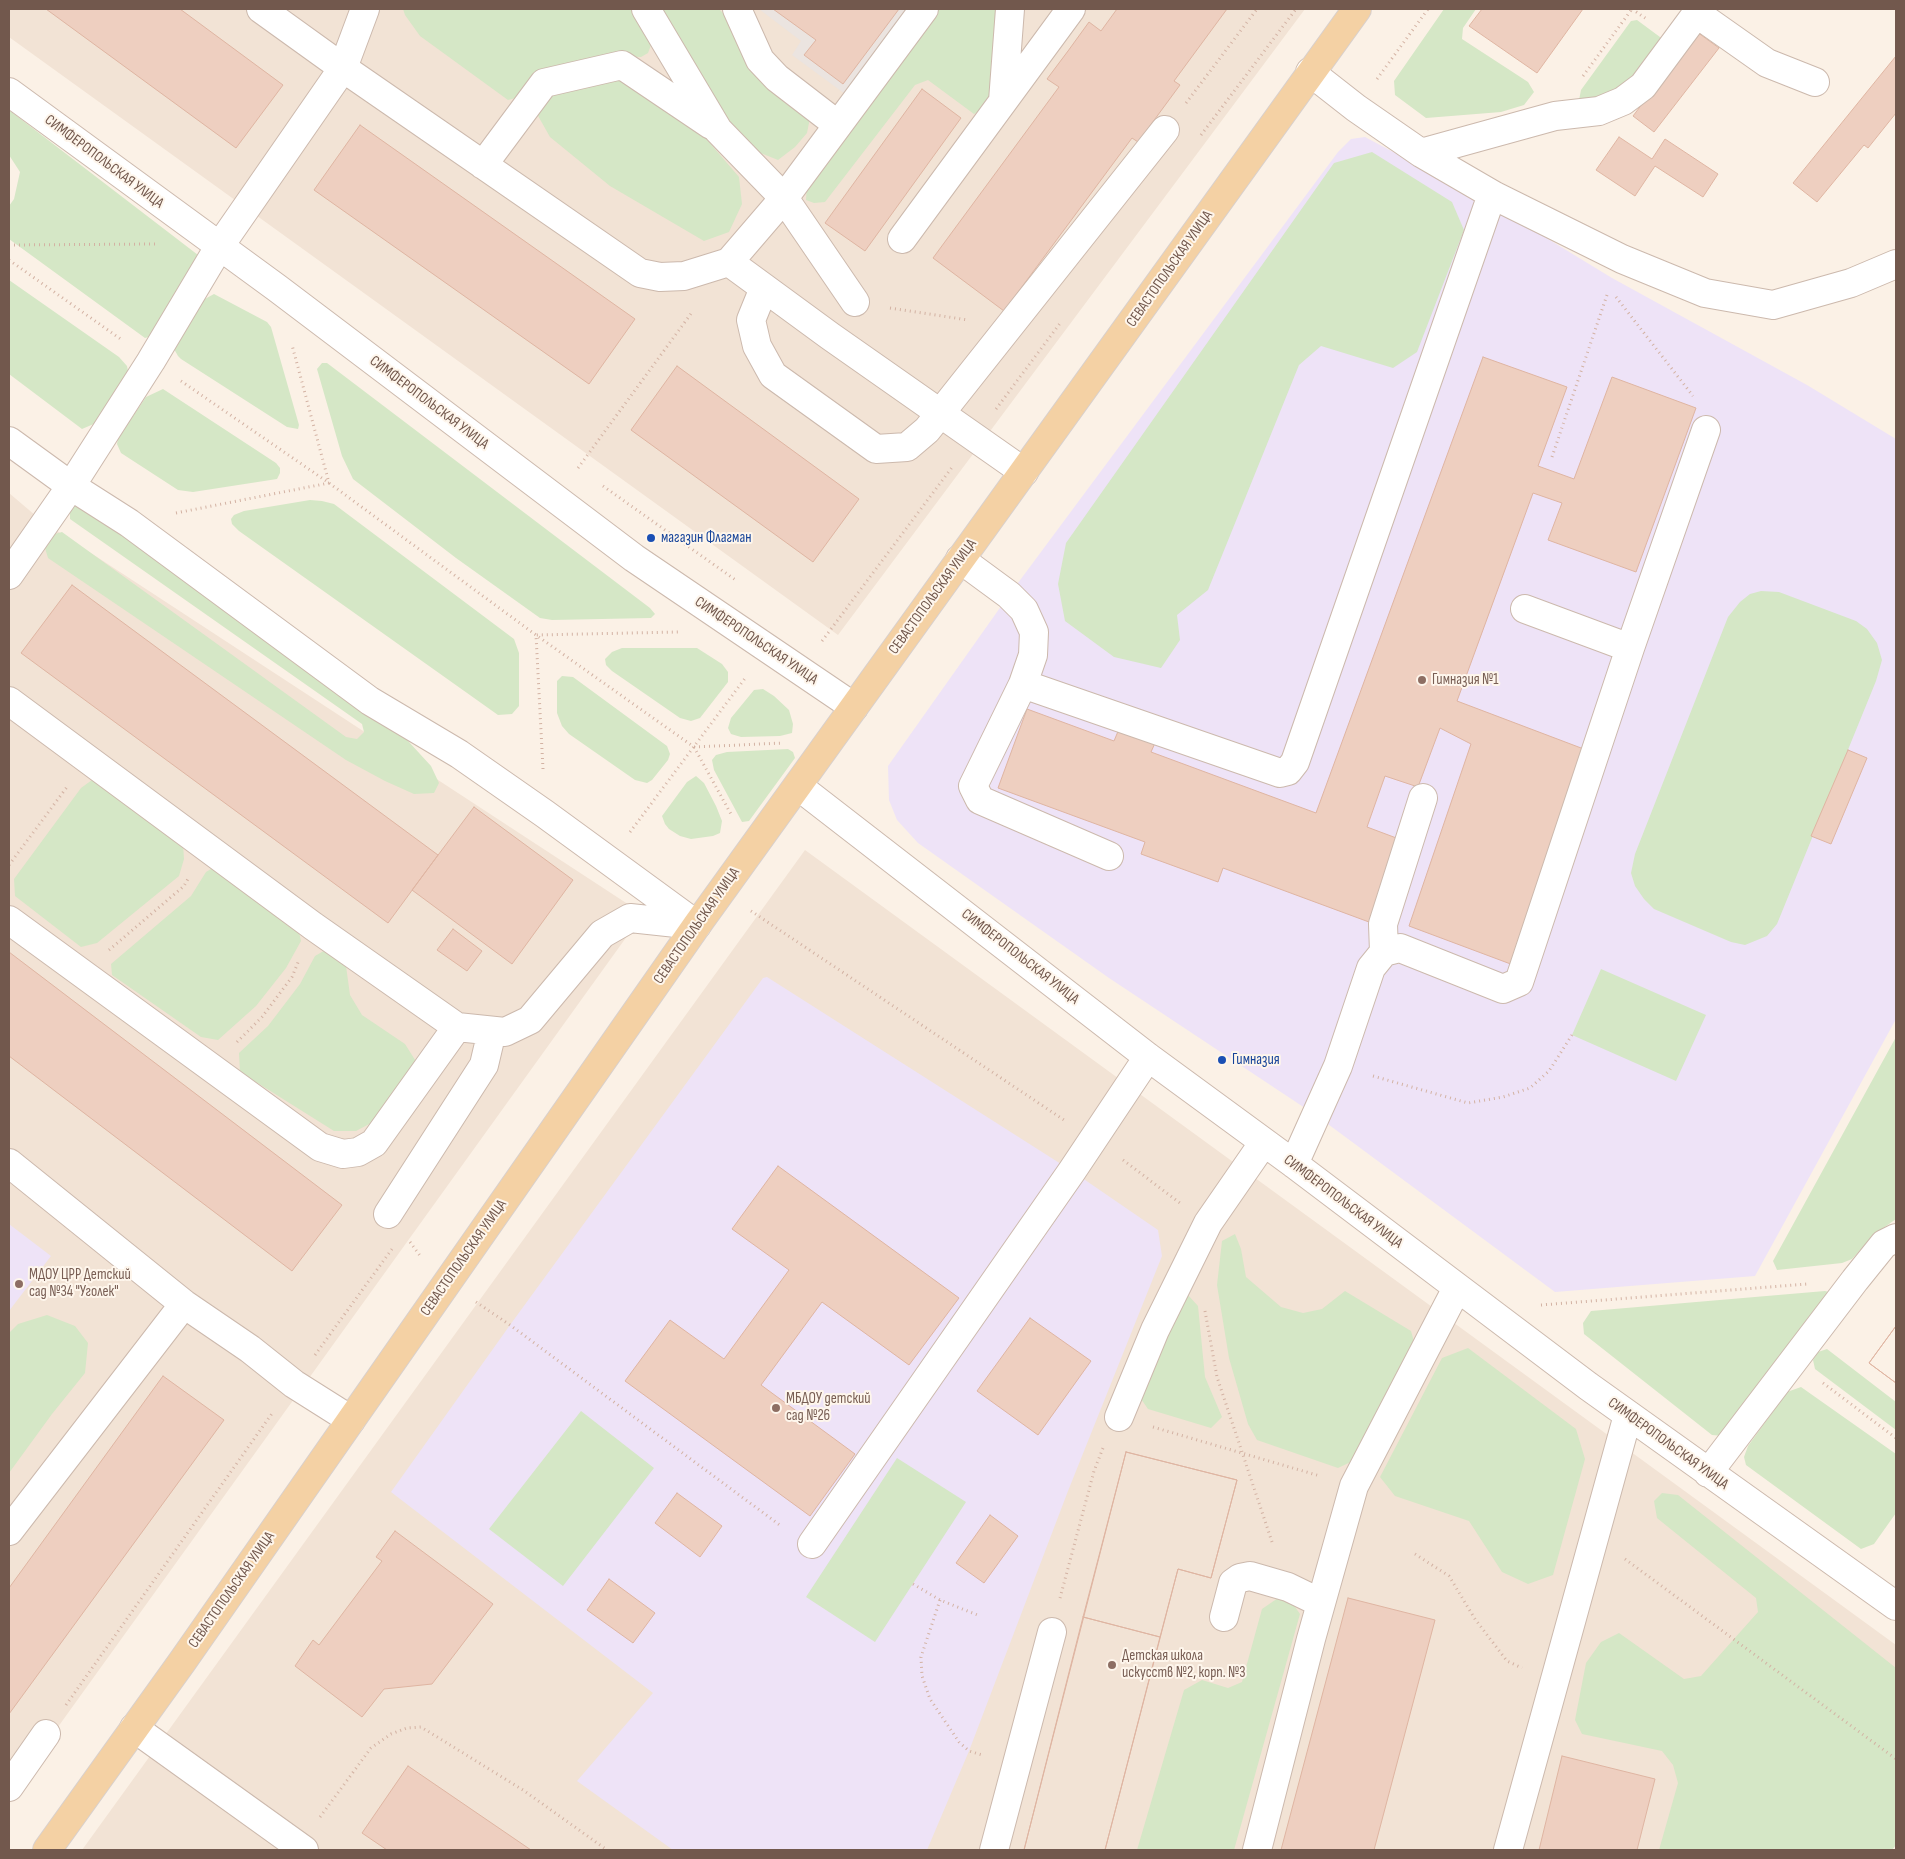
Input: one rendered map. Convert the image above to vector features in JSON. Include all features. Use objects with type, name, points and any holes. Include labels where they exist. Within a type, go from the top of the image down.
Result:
[{"type":"main road","name":"СЕВАСТОПОЛЬСКАЯ УЛИЦА","points":[[47,1850],[182,1662],[696,925],[1356,9]]},
{"type":"street","points":[[261,9],[343,68],[640,273],[660,277],[684,276],[729,262],[784,198],[924,9]]},
{"type":"street","points":[[9,575],[71,486],[151,361],[210,241],[343,68],[365,9]]},
{"type":"street","points":[[646,9],[718,130]]},
{"type":"street","points":[[737,9],[760,60],[777,78],[838,125]]},
{"type":"street","points":[[1003,101],[1010,9]]},
{"type":"street","points":[[902,239],[1071,9]]},
{"type":"street","points":[[1422,152],[1556,116],[1599,111],[1623,101],[1643,86],[1698,11],[1767,63],[1815,82]]},
{"type":"street","points":[[483,164],[544,84],[622,65],[718,130],[784,198],[855,302]]},
{"type":"street","points":[[1310,72],[1356,108],[1422,152],[1496,196],[1622,259],[1705,293],[1773,305],[1851,283],[1896,264]]},
{"type":"street","name":"СИМФЕРОПОЛЬСКАЯ УЛИЦА","points":[[9,92],[210,241],[277,288],[634,558],[854,707]]},
{"type":"street","points":[[764,288],[751,320],[757,346],[773,375],[876,449],[908,447],[927,430],[1011,327],[1165,130]]},
{"type":"street","points":[[1023,684],[1280,773],[1288,771],[1295,762],[1489,203],[1496,196]]},
{"type":"street","points":[[729,262],[830,336],[1024,472]]},
{"type":"street","points":[[1294,1164],[1338,1066],[1371,968],[1384,952],[1400,948],[1503,988],[1519,982],[1630,648],[1706,430]]},
{"type":"street","points":[[9,440],[71,486],[129,522],[370,701],[459,754],[545,814],[696,925]]},
{"type":"street","points":[[960,559],[1010,595],[1024,610],[1034,632],[1032,655],[1023,684],[973,786],[980,800],[1109,856]]},
{"type":"street","points":[[1525,609],[1630,648]]},
{"type":"street","points":[[9,701],[314,926],[457,1027],[505,1032],[530,1020],[602,934],[630,918],[696,925]]},
{"type":"street","name":"СИМФЕРОПОЛЬСКАЯ УЛИЦА","points":[[798,786],[1148,1057],[1294,1164],[1486,1310],[1708,1473],[1896,1606]]},
{"type":"street","points":[[1384,952],[1384,924],[1423,798]]},
{"type":"street","points":[[9,920],[320,1147],[343,1154],[358,1152],[374,1143],[457,1027]]},
{"type":"street","points":[[388,1214],[484,1065],[492,1031]]},
{"type":"street","points":[[812,1544],[1094,1139],[1148,1057]]},
{"type":"street","points":[[1119,1417],[1155,1330],[1208,1223],[1264,1142]]},
{"type":"street","points":[[9,1164],[184,1304],[250,1349],[294,1384],[351,1420]]},
{"type":"street","points":[[1708,1473],[1855,1280],[1884,1244],[1896,1238]]},
{"type":"street","points":[[1256,1850],[1354,1486],[1457,1288]]},
{"type":"street","points":[[9,1531],[184,1304]]},
{"type":"street","points":[[1508,1850],[1628,1415]]},
{"type":"street","points":[[1224,1617],[1233,1583],[1240,1578],[1250,1576],[1288,1587],[1321,1603]]},
{"type":"street","points":[[994,1850],[1052,1632]]},
{"type":"street","points":[[134,1728],[301,1848]]},
{"type":"street","points":[[9,1787],[46,1734]]},
{"type":"path","points":[[1165,130],[1257,9]]},
{"type":"path","points":[[1356,108],[1428,9]]},
{"type":"path","points":[[1556,116],[1632,9],[1653,23]]},
{"type":"path","points":[[9,245],[196,244],[210,241]]},
{"type":"path","points":[[9,260],[151,361],[329,483],[536,635],[694,747],[751,850]]},
{"type":"path","points":[[1552,457],[1609,288],[1678,378],[1704,408],[1706,430]]},
{"type":"path","points":[[855,302],[1011,327]]},
{"type":"path","points":[[578,468],[694,309]]},
{"type":"path","points":[[292,344],[329,483]]},
{"type":"path","points":[[821,642],[975,437]]},
{"type":"path","points":[[129,522],[329,483]]},
{"type":"path","points":[[607,489],[657,524]]},
{"type":"path","points":[[536,635],[682,632]]},
{"type":"path","points":[[536,635],[545,814]]},
{"type":"path","points":[[609,861],[768,649]]},
{"type":"path","points":[[694,747],[782,744],[833,735]]},
{"type":"path","points":[[9,865],[89,759]]},
{"type":"path","points":[[82,973],[184,886],[207,846]]},
{"type":"path","points":[[722,891],[1094,1139],[1208,1223]]},
{"type":"path","points":[[212,1067],[262,1017],[292,977],[314,926]]},
{"type":"path","points":[[1338,1066],[1468,1103],[1503,1097],[1530,1088],[1549,1071],[1572,1035]]},
{"type":"path","points":[[46,1734],[397,1242]]},
{"type":"path","points":[[1486,1310],[1855,1280]]},
{"type":"path","points":[[1203,1303],[1217,1377],[1288,1587]]},
{"type":"path","points":[[484,1308],[804,1543],[812,1544]]},
{"type":"path","points":[[1850,1402],[1896,1438]]},
{"type":"path","points":[[1060,1599],[1094,1471],[1112,1426],[1119,1417],[1354,1486]]},
{"type":"path","points":[[1594,1537],[1896,1759]]},
{"type":"path","points":[[1415,1554],[1449,1576],[1476,1619],[1507,1660],[1554,1682]]},
{"type":"path","points":[[913,1584],[940,1600],[980,1616]]},
{"type":"path","points":[[940,1600],[921,1656],[922,1676],[930,1699],[959,1742],[969,1751],[1016,1766]]},
{"type":"path","points":[[301,1848],[371,1748],[391,1734],[407,1728],[421,1727],[523,1790],[607,1850]]},
{"type":"shaded area","points":[[9,9],[1305,9],[838,635],[9,37]]},
{"type":"shaded area","points":[[759,9],[931,9],[860,105],[792,55],[801,41]]},
{"type":"shaded area","name":"Гимназия №1","points":[[1365,137],[1489,203],[1612,278],[1807,385],[1896,439],[1896,1019],[1755,1276],[1555,1292],[1317,1116],[1109,978],[918,843],[897,820],[889,800],[888,766],[1009,595],[1338,152],[1351,139]]},
{"type":"shaded area","points":[[9,493],[42,521],[643,914],[9,1795]]},
{"type":"shaded area","points":[[805,850],[1896,1645],[1896,1821],[1876,1850],[82,1850]]},
{"type":"shaded area","name":"МБДОУ детский сад №26","points":[[767,977],[1072,1171],[1158,1230],[1162,1256],[1068,1491],[969,1751],[927,1850],[673,1850],[577,1781],[653,1693],[391,1492],[510,1325],[763,978]]},
{"type":"shaded area","name":"МДОУ ЦРР Детский сад №34 \"Уголек\"","points":[[9,1224],[51,1256],[9,1311]]},
{"type":"green space","points":[[403,9],[638,9],[650,32],[651,45],[648,53],[641,57],[619,56],[523,96],[508,100],[420,36],[405,15]]},
{"type":"green space","points":[[656,9],[719,9],[810,118],[807,133],[795,147],[778,160],[758,152],[724,117]]},
{"type":"green space","points":[[939,9],[1002,9],[996,88],[988,105],[974,114],[928,80],[915,85],[825,202],[814,203],[806,200],[807,184]]},
{"type":"green space","points":[[1444,9],[1476,9],[1463,28],[1462,39],[1528,82],[1534,92],[1524,105],[1501,112],[1426,118],[1395,95],[1394,81]]},
{"type":"green space","points":[[1637,20],[1664,40],[1640,79],[1600,104],[1579,100],[1581,90],[1631,21]]},
{"type":"green space","points":[[618,78],[703,135],[739,177],[742,204],[729,232],[704,241],[610,186],[550,137],[537,114],[550,95]]},
{"type":"green space","points":[[9,110],[200,258],[152,336],[145,338],[9,239],[9,206],[14,199],[20,172],[9,155]]},
{"type":"green space","points":[[1372,152],[1452,202],[1464,230],[1417,352],[1393,368],[1321,346],[1299,365],[1208,590],[1177,615],[1180,640],[1161,668],[1114,657],[1065,621],[1058,584],[1066,543],[1334,163]]},
{"type":"green space","points":[[9,280],[119,357],[127,366],[128,371],[96,423],[82,429],[9,374]]},
{"type":"green space","points":[[214,294],[267,322],[271,327],[299,425],[298,429],[287,427],[178,356],[174,349],[203,300]]},
{"type":"green space","points":[[322,363],[327,363],[650,608],[655,614],[651,618],[552,620],[540,618],[456,558],[353,479],[342,456],[317,369]]},
{"type":"green space","points":[[163,389],[276,463],[280,468],[277,479],[193,492],[178,490],[121,453],[117,444],[118,438],[146,397]]},
{"type":"green space","points":[[310,500],[334,504],[514,639],[519,653],[519,706],[512,714],[498,715],[239,531],[232,524],[231,519],[234,515],[244,511]]},
{"type":"green space","points":[[77,503],[387,718],[431,766],[439,783],[434,793],[414,794],[346,760],[48,558],[45,548],[51,535],[62,532],[346,737],[357,739],[364,732],[362,724],[70,519],[70,510]]},
{"type":"green space","points":[[1761,591],[1779,592],[1856,621],[1867,629],[1877,643],[1882,660],[1876,681],[1777,924],[1767,936],[1745,945],[1731,942],[1654,909],[1635,886],[1631,873],[1635,854],[1728,617],[1740,602],[1750,594]]},
{"type":"green space","points":[[622,648],[697,648],[722,664],[728,672],[728,682],[700,718],[691,721],[680,718],[606,665],[605,659],[612,652]]},
{"type":"green space","points":[[562,676],[573,677],[667,746],[670,754],[668,760],[652,780],[647,783],[635,780],[569,734],[562,726],[557,713],[557,681]]},
{"type":"green space","points":[[763,689],[789,710],[793,724],[792,733],[780,736],[741,737],[731,734],[728,728],[731,718],[754,690]]},
{"type":"green space","points":[[788,749],[793,752],[795,758],[749,821],[742,822],[714,770],[712,760],[716,755],[727,752]]},
{"type":"green space","points":[[696,776],[704,783],[722,821],[720,833],[713,836],[691,839],[680,836],[669,829],[662,816],[687,782]]},
{"type":"green space","points":[[92,780],[104,783],[183,844],[184,859],[179,876],[97,943],[81,947],[15,896],[14,879],[81,788]]},
{"type":"green space","points":[[216,866],[298,928],[301,941],[286,968],[256,1006],[218,1040],[201,1037],[112,975],[111,964],[191,896],[206,872]]},
{"type":"green space","points":[[327,949],[346,966],[350,995],[362,1015],[405,1044],[417,1063],[375,1121],[356,1131],[334,1131],[240,1072],[239,1053],[268,1026],[300,984],[315,956]]},
{"type":"green space","points":[[1601,969],[1706,1015],[1676,1081],[1572,1035]]},
{"type":"green space","points":[[1896,1037],[1896,1219],[1875,1234],[1852,1259],[1842,1263],[1777,1270],[1773,1261]]},
{"type":"green space","points":[[1235,1234],[1241,1249],[1246,1277],[1281,1307],[1303,1313],[1322,1309],[1345,1291],[1411,1331],[1415,1345],[1355,1460],[1338,1468],[1257,1440],[1248,1424],[1229,1358],[1217,1285],[1222,1241]]},
{"type":"green space","points":[[1825,1291],[1833,1293],[1723,1436],[1712,1435],[1584,1334],[1583,1323],[1591,1311]]},
{"type":"green space","points":[[1187,1294],[1198,1306],[1205,1377],[1222,1417],[1211,1428],[1148,1409],[1139,1396]]},
{"type":"green space","points":[[47,1315],[75,1326],[88,1343],[85,1373],[9,1473],[9,1333],[18,1324]]},
{"type":"green space","points":[[1468,1348],[1576,1429],[1585,1459],[1553,1575],[1528,1584],[1502,1572],[1469,1521],[1395,1496],[1380,1477],[1442,1358]]},
{"type":"green space","points":[[1827,1349],[1896,1402],[1896,1430],[1815,1369],[1813,1360],[1818,1352]]},
{"type":"green space","points":[[1801,1387],[1896,1454],[1896,1513],[1874,1544],[1861,1549],[1746,1465],[1744,1457],[1748,1446],[1787,1392]]},
{"type":"green space","points":[[581,1411],[654,1468],[563,1586],[489,1529]]},
{"type":"green space","points":[[897,1458],[966,1502],[875,1642],[806,1597]]},
{"type":"green space","points":[[1662,1493],[1678,1495],[1896,1668],[1896,1845],[1892,1850],[1659,1850],[1678,1783],[1673,1765],[1662,1751],[1582,1734],[1575,1720],[1586,1663],[1601,1642],[1619,1633],[1684,1679],[1701,1676],[1758,1612],[1756,1598],[1657,1518],[1654,1501]]},
{"type":"green space","points":[[1278,1598],[1293,1604],[1300,1614],[1234,1850],[1137,1850],[1184,1690],[1202,1680],[1228,1688],[1242,1682],[1262,1609]]},
{"type":"building","points":[[46,9],[180,9],[283,85],[236,148]]},
{"type":"building","points":[[773,9],[899,9],[843,84],[804,55],[816,40]]},
{"type":"building","points":[[1117,9],[1227,9],[1174,81],[1180,85],[1138,142],[1132,138],[1004,311],[933,258],[1059,87],[1047,79],[1089,22],[1101,31]]},
{"type":"building","points":[[1482,9],[1583,9],[1537,73],[1469,26]]},
{"type":"building","points":[[1697,32],[1719,48],[1654,132],[1633,116]]},
{"type":"building","points":[[1896,56],[1896,113],[1868,148],[1864,145],[1817,202],[1793,183]]},
{"type":"building","points":[[922,89],[961,118],[865,251],[825,223]]},
{"type":"building","points":[[360,125],[635,319],[589,384],[314,190]]},
{"type":"building","points":[[1619,137],[1652,159],[1665,139],[1718,174],[1703,197],[1655,166],[1635,196],[1596,170]]},
{"type":"building","points":[[1483,357],[1567,387],[1538,466],[1574,479],[1612,377],[1696,408],[1636,572],[1548,540],[1562,503],[1533,493],[1457,701],[1589,751],[1516,966],[1409,926],[1471,744],[1440,728],[1418,787],[1385,776],[1367,827],[1399,839],[1369,922],[1223,868],[1218,882],[1141,854],[1145,842],[998,788],[1027,709],[1114,741],[1119,729],[1155,743],[1151,752],[1316,813]]},
{"type":"building","points":[[677,366],[859,499],[813,562],[631,430]]},
{"type":"building","points":[[72,585],[438,855],[388,923],[21,653]]},
{"type":"building","points":[[1848,750],[1867,758],[1831,844],[1811,836]]},
{"type":"building","points":[[474,807],[573,880],[512,964],[412,890]]},
{"type":"building","points":[[453,929],[482,951],[467,971],[437,950]]},
{"type":"building","points":[[9,952],[342,1205],[292,1271],[9,1056]]},
{"type":"building","points":[[778,1166],[959,1298],[909,1365],[822,1302],[761,1385],[855,1454],[810,1516],[625,1381],[670,1320],[724,1359],[789,1270],[732,1229]]},
{"type":"building","points":[[1030,1318],[1091,1361],[1038,1435],[977,1391]]},
{"type":"building","points":[[1896,1326],[1896,1383],[1869,1363]]},
{"type":"building","points":[[1896,1326],[1896,1383],[1869,1363]]},
{"type":"building","points":[[163,1376],[224,1420],[9,1714],[9,1588]]},
{"type":"building","name":"Детская школа искусств №2, корп. №3","points":[[1126,1452],[1237,1480],[1211,1578],[1178,1569],[1105,1850],[1024,1850]]},
{"type":"building","points":[[1126,1452],[1237,1480],[1211,1578],[1178,1569],[1160,1637],[1083,1617]]},
{"type":"building","points":[[677,1493],[722,1526],[700,1557],[655,1523]]},
{"type":"building","points":[[990,1515],[1018,1536],[984,1583],[956,1563]]},
{"type":"building","points":[[395,1531],[493,1604],[432,1684],[384,1689],[362,1717],[295,1666],[313,1640],[319,1645],[382,1561],[376,1557]]},
{"type":"building","points":[[609,1579],[655,1613],[633,1643],[587,1610]]},
{"type":"building","points":[[1348,1598],[1435,1620],[1374,1850],[1281,1850]]},
{"type":"building","points":[[1083,1617],[1160,1637],[1105,1850],[1024,1850]]},
{"type":"building","points":[[1562,1756],[1655,1779],[1637,1850],[1539,1850]]},
{"type":"building","points":[[408,1766],[531,1850],[387,1850],[362,1833]]},
{"type":"place","name":"магазин Флагман","points":[[651,538]]},
{"type":"place","name":"Гимназия №1","points":[[1422,680]]},
{"type":"place","name":"Гимназия","points":[[1222,1060]]},
{"type":"place","name":"МДОУ ЦРР Детский сад №34 \"Уголек\"","points":[[19,1284]]},
{"type":"place","name":"МБДОУ детский сад №26","points":[[776,1408]]},
{"type":"place","name":"Детская школа искусств №2, корп. №3","points":[[1112,1665]]}]
